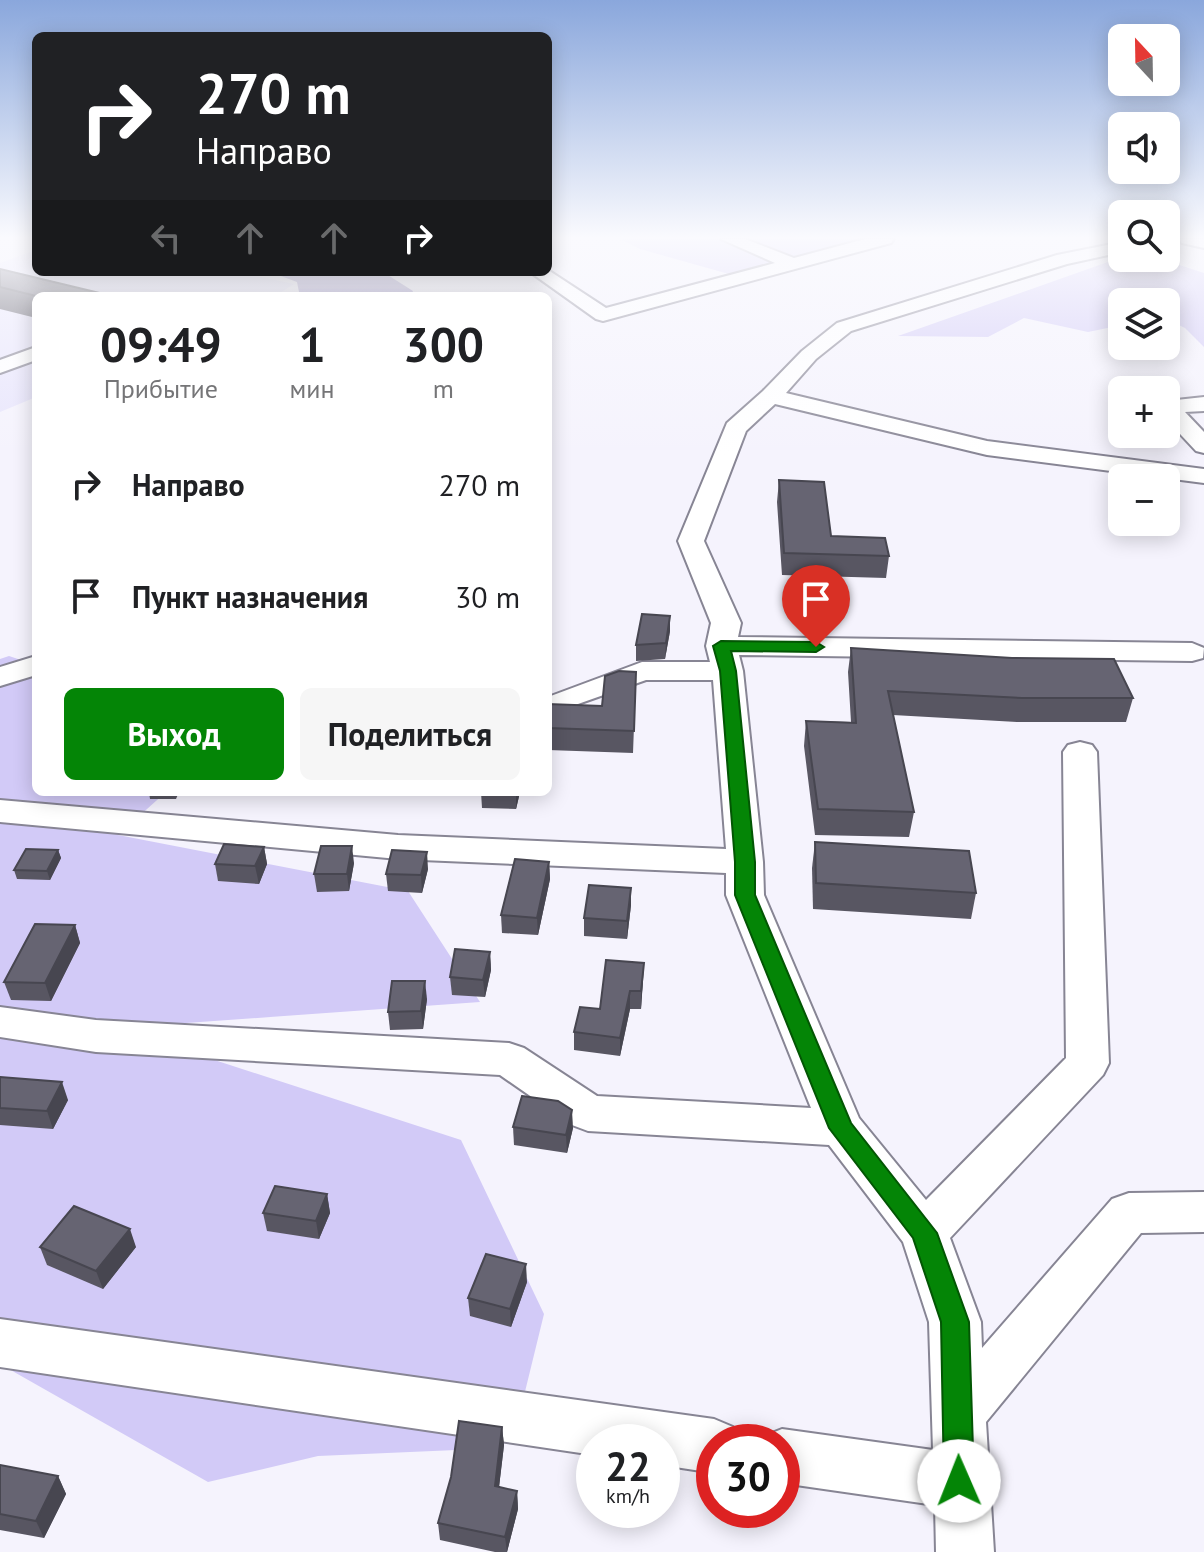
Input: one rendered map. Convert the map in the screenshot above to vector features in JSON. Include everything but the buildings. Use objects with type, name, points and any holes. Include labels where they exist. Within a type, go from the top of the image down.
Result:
[{"type":"street","points":[[598,311],[603,315],[616,311]]},
{"type":"street","points":[[894,311],[844,327],[809,355],[771,396],[735,428],[691,541],[726,623],[725,658],[745,862],[745,895],[841,1128],[924,1233],[955,1322],[959,1481],[965,1552]]},
{"type":"street","points":[[0,367],[32,355]]},
{"type":"street","points":[[771,396],[987,448],[1204,476]]},
{"type":"street","points":[[1204,404],[1175,406],[1170,410],[1204,446]]},
{"type":"street","points":[[561,701],[642,671],[725,658],[1192,652]]},
{"type":"street","points":[[0,677],[32,666]]},
{"type":"street","points":[[924,1233],[1088,1063],[1080,752]]},
{"type":"street","points":[[0,811],[398,847],[745,862]]},
{"type":"street","points":[[0,1022],[96,1036],[509,1059],[588,1113],[841,1128]]},
{"type":"street","points":[[958,1415],[1129,1213],[1204,1212]]},
{"type":"street","points":[[0,1343],[696,1443]]},
{"type":"street","points":[[800,1459],[959,1481]]},
{"type":"shaded area","points":[[0,311],[32,311],[32,399],[0,412]]},
{"type":"shaded area","points":[[968,311],[1108,311],[1108,328],[1088,332],[1024,318],[988,337],[898,336]]},
{"type":"shaded area","points":[[1180,311],[1204,311],[1204,347],[1180,326]]},
{"type":"shaded area","points":[[9,656],[32,664],[32,796],[162,796],[118,835],[408,891],[480,1002],[116,1028],[461,1140],[544,1314],[521,1408],[479,1449],[318,1456],[208,1482],[0,1364],[0,659]]},
{"type":"route","points":[[816,647],[721,646],[728,671],[745,862],[745,895],[841,1128],[924,1233],[955,1322],[959,1481]]}]
